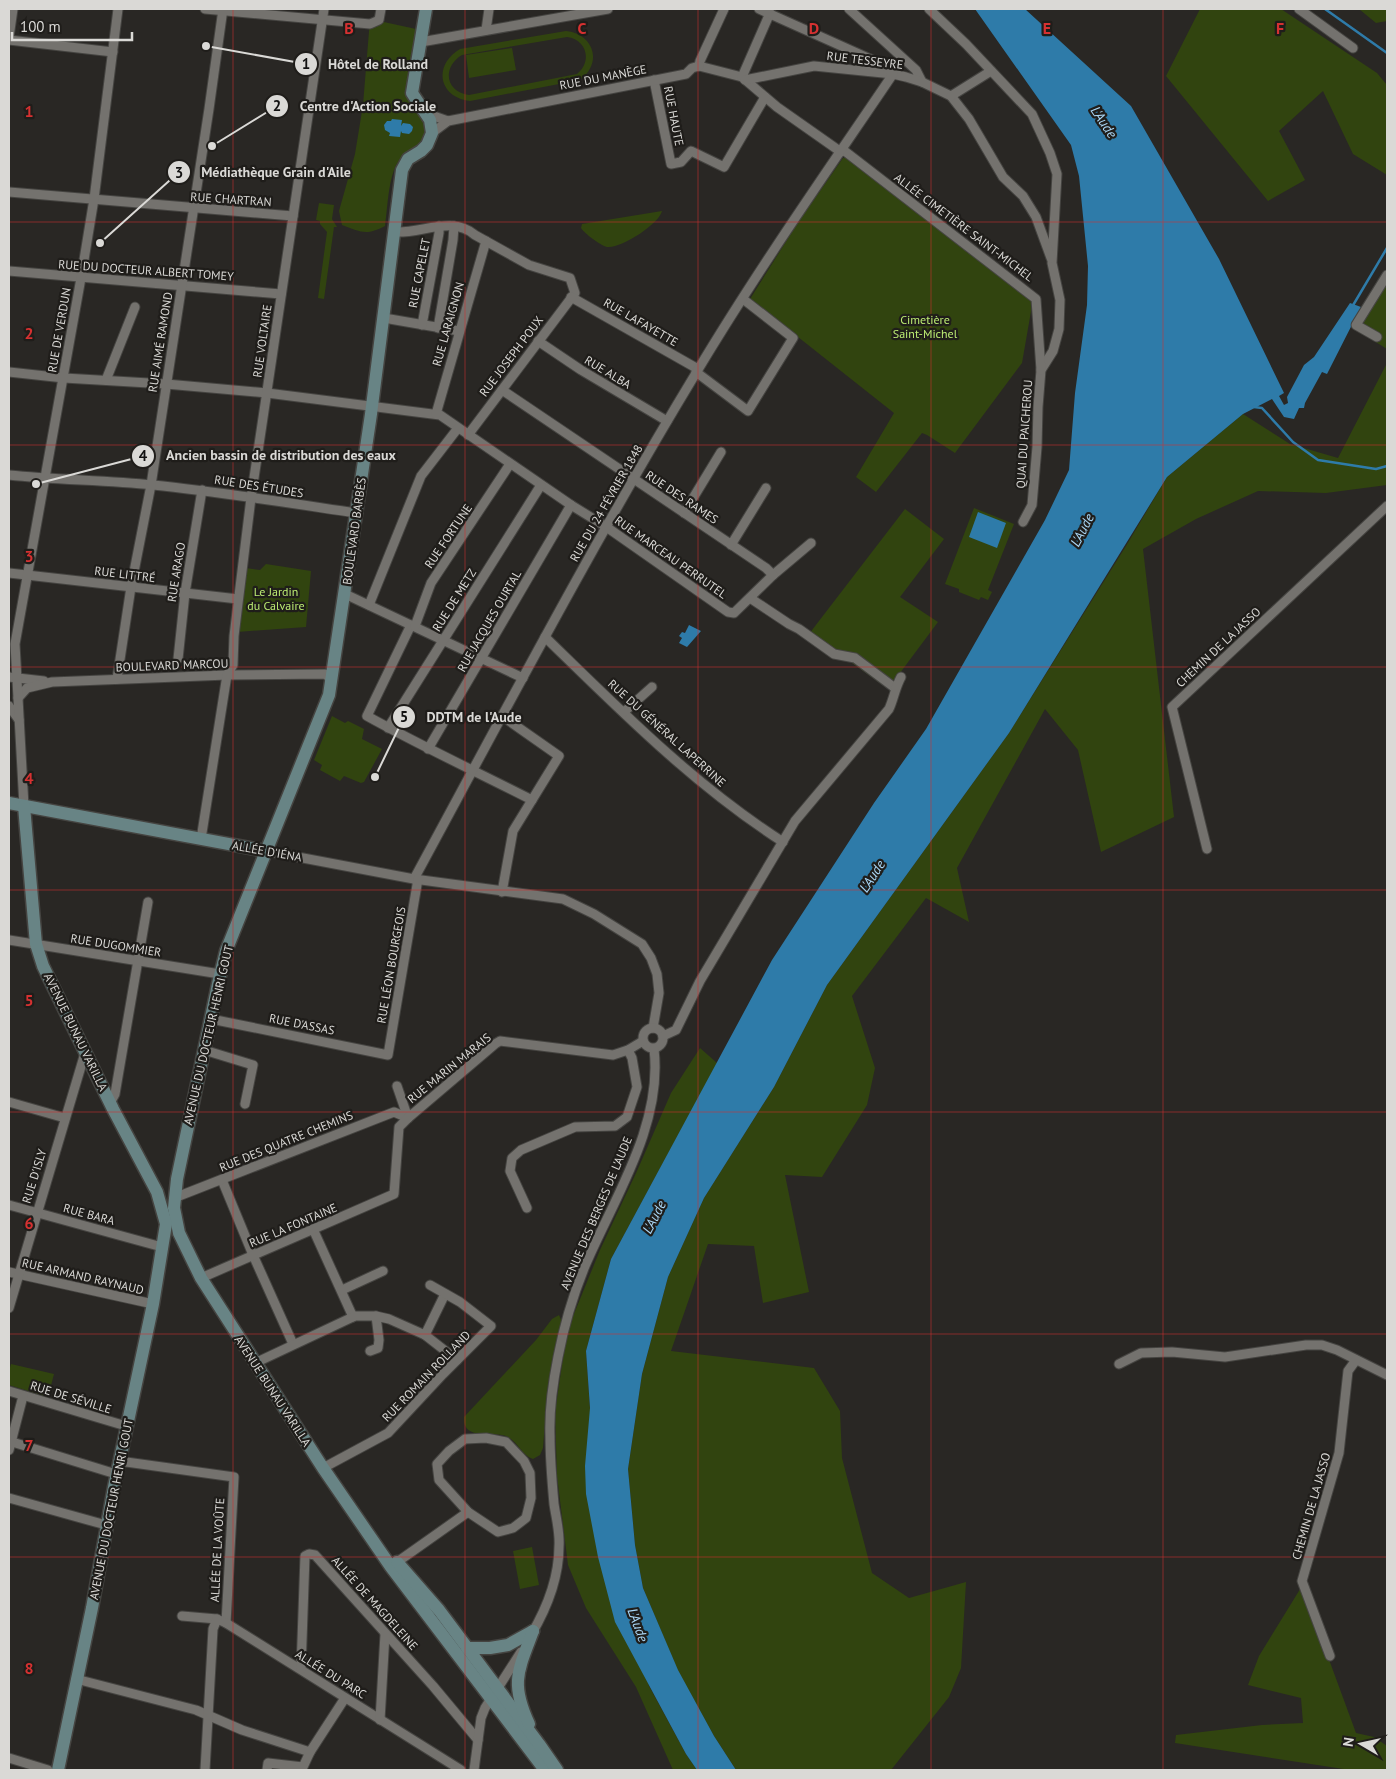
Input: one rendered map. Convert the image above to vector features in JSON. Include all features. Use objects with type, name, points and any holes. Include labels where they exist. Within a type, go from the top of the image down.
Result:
[{"type":"main road","points":[[426,9],[412,93],[430,120],[432,132]]},
{"type":"main road","name":"BOULEVARD BARBÈS","points":[[266,851],[329,695],[372,406],[402,170],[408,159],[427,145],[432,132]]},
{"type":"main road","name":"ALLÉE D'IÉNA","points":[[9,804],[266,851]]},
{"type":"main road","name":"AVENUE BUNAU VARILLA","points":[[24,806],[36,944],[43,966],[110,1103],[201,1278],[323,1468],[376,1544],[494,1694],[539,1744],[556,1770]]},
{"type":"main road","name":"AVENUE DU DOCTEUR HENRI GOUT","points":[[176,1231],[175,1194],[220,974],[230,938],[266,851]]},
{"type":"main road","points":[[157,1192],[175,1194]]},
{"type":"main road","points":[[162,1247],[176,1231]]},
{"type":"main road","name":"AVENUE BUNAU VARILLA","points":[[162,1247],[176,1231]]},
{"type":"main road","name":"AVENUE DU DOCTEUR HENRI GOUT","points":[[58,1770],[92,1608],[126,1426],[153,1304],[162,1247]]},
{"type":"main road","name":"AVENUE BUNAU VARILLA","points":[[394,1565],[439,1610],[467,1648],[494,1694],[545,1770]]},
{"type":"main road","points":[[467,1648],[490,1648],[508,1645],[533,1631]]},
{"type":"main road","points":[[533,1631],[518,1669],[518,1688],[521,1706],[539,1744]]},
{"type":"street","points":[[13,9],[9,38],[113,52]]},
{"type":"street","name":"RUE DE VERDUN","points":[[24,806],[18,698],[12,678],[27,575],[64,378],[94,199],[118,9]]},
{"type":"street","points":[[205,9],[370,24],[379,20],[381,9]]},
{"type":"street","name":"RUE VOLTAIRE","points":[[201,839],[227,676],[233,665],[234,636],[251,498],[324,9]]},
{"type":"street","points":[[486,30],[490,9]]},
{"type":"street","points":[[421,42],[608,9]]},
{"type":"street","points":[[724,9],[699,66],[743,78],[770,13]]},
{"type":"street","points":[[759,9],[886,66],[893,74]]},
{"type":"street","points":[[849,9],[916,70],[922,82]]},
{"type":"street","name":"QUAI DU PAICHEROU","points":[[929,9],[966,44],[1032,114],[1057,174],[1052,263],[1060,300],[1059,329],[1053,351],[1041,370],[1032,505],[1023,522]]},
{"type":"street","points":[[1299,9],[1353,48]]},
{"type":"street","name":"RUE AIMÉ RAMOND","points":[[117,679],[194,208],[222,10]]},
{"type":"street","name":"RUE DU MANÈGE","points":[[432,132],[448,121],[686,74],[692,68],[699,66]]},
{"type":"street","name":"RUE TESSEYRE","points":[[743,78],[814,66],[893,74],[922,82],[951,96],[969,118],[1003,177],[1022,196],[1036,217],[1052,263]]},
{"type":"street","points":[[951,96],[991,72]]},
{"type":"street","name":"RUE DU 24 FÉVRIER 1848","points":[[416,879],[605,526],[667,421],[743,299],[893,74]]},
{"type":"street","name":"ALLÉE CIMETIÈRE SAINT-MICHEL","points":[[743,78],[765,97],[841,150],[1036,299],[1041,370]]},
{"type":"street","name":"RUE HAUTE","points":[[654,80],[671,164],[681,162],[691,152],[724,167],[765,97]]},
{"type":"street","points":[[425,113],[448,121]]},
{"type":"street","name":"RUE CHARTRAN","points":[[9,192],[293,216]]},
{"type":"street","points":[[1036,217],[1042,220],[1050,218],[1055,214]]},
{"type":"street","points":[[395,232],[439,226],[454,226],[468,229],[486,241]]},
{"type":"street","name":"RUE CAPELET","points":[[422,325],[440,233],[439,226]]},
{"type":"street","points":[[438,328],[454,226]]},
{"type":"street","name":"RUE LAFAYETTE","points":[[486,241],[529,265],[570,278],[573,295],[697,371],[748,411],[793,338],[743,299]]},
{"type":"street","name":"RUE LARAIGNON","points":[[436,414],[486,241]]},
{"type":"street","name":"RUE DU DOCTEUR ALBERT TOMEY","points":[[9,271],[281,294]]},
{"type":"street","points":[[1377,337],[1356,325],[1387,275]]},
{"type":"street","name":"RUE JOSEPH POUX","points":[[468,435],[573,295]]},
{"type":"street","points":[[106,380],[135,307]]},
{"type":"street","points":[[384,318],[459,331]]},
{"type":"street","name":"RUE ALBA","points":[[538,341],[560,357],[667,421]]},
{"type":"street","name":"RUE MARCEAU PERRUTEL","points":[[9,372],[64,378],[166,384],[267,393],[440,415],[510,464],[605,526],[728,612],[734,613],[773,575],[811,543]]},
{"type":"street","name":"RUE DES RAMES","points":[[502,390],[773,575]]},
{"type":"street","points":[[369,604],[421,476],[458,428]]},
{"type":"street","points":[[684,513],[721,452]]},
{"type":"street","name":"RUE FORTUNE","points":[[388,728],[367,716],[413,626],[431,583],[510,464]]},
{"type":"street","name":"RUE DES ÉTUDES","points":[[9,475],[202,490],[356,513]]},
{"type":"street","name":"RUE DE METZ","points":[[388,728],[541,484]]},
{"type":"street","points":[[731,545],[766,488]]},
{"type":"street","name":"RUE ARAGO","points":[[178,659],[185,593],[202,490]]},
{"type":"street","name":"RUE JACQUES OURTAL","points":[[428,749],[571,505]]},
{"type":"street","name":"CHEMIN DE LA JASSO","points":[[1207,849],[1172,707],[1387,506]]},
{"type":"street","name":"RUE LITTRÉ","points":[[9,573],[238,599]]},
{"type":"street","points":[[345,594],[523,678]]},
{"type":"street","points":[[750,598],[834,654],[855,658],[895,688]]},
{"type":"street","name":"RUE DU GÉNÉRAL LAPERRINE","points":[[545,637],[679,764],[719,797],[783,842]]},
{"type":"street","name":"RUE DE VERDUN","points":[[9,664],[15,655]]},
{"type":"street","name":"BOULEVARD MARCOU","points":[[18,698],[27,688],[52,682],[325,674],[331,679]]},
{"type":"street","points":[[663,1036],[676,1030],[700,981],[804,808],[889,710],[894,698],[895,688],[901,677]]},
{"type":"street","points":[[12,678],[52,682]]},
{"type":"street","points":[[624,712],[652,687]]},
{"type":"street","points":[[9,706],[19,720]]},
{"type":"street","points":[[502,716],[559,756],[510,838],[502,892]]},
{"type":"street","points":[[388,728],[532,800]]},
{"type":"street","name":"ALLÉE D'IÉNA","points":[[266,851],[416,879],[563,899],[594,914],[642,944],[651,958],[657,974],[658,993],[653,1028]]},
{"type":"street","name":"RUE LÉON BOURGEOIS","points":[[388,1055],[416,879]]},
{"type":"street","points":[[110,1103],[116,1094],[148,902]]},
{"type":"street","name":"RUE DUGOMMIER","points":[[9,940],[220,974]]},
{"type":"street","name":"RUE D'ASSAS","points":[[211,1019],[388,1055]]},
{"type":"street","points":[[653,1028],[660,1030],[663,1036],[664,1040],[660,1046],[654,1049],[647,1046],[643,1041],[644,1033],[653,1028]]},
{"type":"street","name":"RUE MARIN MARAIS","points":[[394,1194],[399,1127],[495,1044],[500,1041],[613,1055],[628,1050],[643,1041]]},
{"type":"street","name":"AVENUE DES BERGES DE L'AUDE","points":[[474,1770],[481,1718],[533,1631],[545,1608],[555,1582],[560,1544],[554,1501],[550,1435],[558,1358],[570,1306],[584,1268],[635,1158],[651,1101],[655,1078],[654,1049]]},
{"type":"street","points":[[204,1050],[254,1065],[245,1104]]},
{"type":"street","points":[[527,1208],[510,1170],[512,1158],[521,1150],[575,1127],[615,1126],[627,1117],[637,1087],[632,1058],[628,1050]]},
{"type":"street","name":"RUE D'ISLY","points":[[9,1308],[36,1212],[85,1053]]},
{"type":"street","points":[[397,1086],[408,1118]]},
{"type":"street","points":[[9,1102],[65,1118]]},
{"type":"street","name":"RUE DES QUATRE CHEMINS","points":[[175,1194],[222,1180],[394,1112],[408,1118]]},
{"type":"street","points":[[222,1180],[293,1344]]},
{"type":"street","name":"RUE LA FONTAINE","points":[[201,1278],[394,1194]]},
{"type":"street","name":"RUE BARA","points":[[9,1205],[162,1247]]},
{"type":"street","points":[[313,1229],[353,1317]]},
{"type":"street","points":[[342,1290],[383,1270]]},
{"type":"street","name":"RUE ARMAND RAYNAUD","points":[[9,1272],[153,1304]]},
{"type":"street","points":[[425,1335],[445,1294],[430,1285]]},
{"type":"street","name":"RUE ROMAIN ROLLAND","points":[[323,1468],[388,1433],[491,1326],[460,1302],[445,1294]]},
{"type":"street","points":[[255,1364],[293,1344],[353,1317],[376,1316],[389,1319],[425,1335],[457,1360]]},
{"type":"street","points":[[370,1351],[378,1348],[376,1316]]},
{"type":"street","points":[[1119,1364],[1141,1353],[1172,1352],[1225,1357],[1306,1345],[1322,1345],[1338,1350],[1387,1374]]},
{"type":"street","name":"CHEMIN DE LA JASSO","points":[[1330,1656],[1302,1580],[1339,1453],[1348,1371],[1356,1360]]},
{"type":"street","name":"RUE DE SÉVILLE","points":[[9,1391],[126,1426]]},
{"type":"street","points":[[23,1396],[10,1444],[118,1467]]},
{"type":"street","points":[[486,1438],[506,1442],[524,1461],[530,1473],[531,1498],[526,1518],[513,1528],[498,1532],[468,1512],[439,1480],[437,1464],[449,1451],[465,1439],[486,1438]]},
{"type":"street","name":"ALLÉE DE LA VOÛTE","points":[[118,1467],[234,1477],[226,1623]]},
{"type":"street","points":[[9,1498],[106,1525]]},
{"type":"street","points":[[394,1565],[468,1512]]},
{"type":"street","name":"ALLÉE DE MAGDELEINE","points":[[301,1670],[305,1556],[309,1554],[315,1556],[465,1723],[478,1740]]},
{"type":"street","name":"ALLÉE DU PARC","points":[[182,1616],[216,1619],[226,1623],[461,1770]]},
{"type":"street","name":"ALLÉE DE LA VOÛTE","points":[[205,1770],[213,1629],[216,1619]]},
{"type":"street","points":[[380,1720],[385,1634]]},
{"type":"street","points":[[76,1679],[196,1710],[242,1730],[310,1752]]},
{"type":"street","points":[[267,1770],[268,1763],[306,1769],[310,1752],[345,1698]]},
{"type":"street","points":[[9,1758],[48,1770]]},
{"type":"green space","points":[[1200,9],[1281,9],[1377,73],[1387,85],[1387,175],[1353,154],[1323,91],[1279,131],[1305,180],[1268,201],[1166,76]]},
{"type":"green space","points":[[1359,9],[1387,9],[1387,21],[1376,23]]},
{"type":"green space","points":[[370,19],[416,29],[408,90],[409,97],[427,129],[422,142],[405,154],[397,163],[389,189],[385,226],[373,231],[364,232],[342,225],[339,211],[355,154],[363,105]]},
{"type":"green space","points":[[566,31],[576,33],[589,43],[593,58],[587,73],[580,80],[470,101],[459,98],[451,93],[443,80],[443,71],[446,63],[460,49]],"holes":[[[567,37],[574,39],[583,46],[586,57],[582,69],[577,74],[469,95],[461,93],[451,84],[449,78],[451,66],[462,55]]]},
{"type":"green space","points":[[512,48],[516,70],[469,78],[466,55]]},
{"type":"green space","name":"Cimetière Saint-Michel","points":[[848,157],[1033,300],[1022,363],[955,453],[922,433],[876,492],[856,477],[894,413],[750,299],[797,224],[843,158]]},
{"type":"green space","points":[[319,203],[334,205],[332,219],[337,227],[334,227],[324,299],[318,298],[327,232],[320,224],[320,221],[316,220]]},
{"type":"green space","points":[[662,211],[654,222],[640,234],[615,246],[606,247],[581,228],[582,224]]},
{"type":"green space","points":[[1387,279],[1387,349],[1356,330]]},
{"type":"green space","points":[[1387,363],[1387,485],[1326,493],[1258,491],[1196,519],[1143,549],[1174,817],[1101,852],[1078,750],[1045,709],[957,868],[969,922],[926,898],[852,996],[875,1068],[867,1105],[822,1177],[785,1175],[809,1292],[763,1303],[754,1246],[708,1244],[671,1351],[814,1368],[840,1411],[842,1458],[872,1573],[909,1598],[966,1582],[961,1668],[949,1697],[891,1770],[736,1770],[714,1736],[678,1671],[643,1588],[635,1545],[628,1469],[642,1374],[668,1277],[704,1198],[774,1087],[827,985],[1009,733],[1167,477],[1243,414],[1290,444],[1338,458]]},
{"type":"green space","points":[[974,508],[1014,524],[988,590],[992,592],[988,600],[981,597],[979,600],[945,584]]},
{"type":"green space","points":[[905,509],[944,539],[900,597],[938,622],[888,689],[809,634]]},
{"type":"green space","name":"Le Jardin du Calvaire","points":[[266,564],[311,571],[306,627],[237,632],[246,568],[260,570]]},
{"type":"green space","points":[[332,716],[345,723],[348,721],[364,729],[362,739],[382,749],[364,782],[361,783],[344,776],[340,781],[320,770],[322,765],[314,760]]},
{"type":"green space","points":[[700,1048],[717,1063],[611,1259],[586,1351],[590,1409],[649,1686],[686,1754],[697,1770],[673,1770],[636,1687],[586,1608],[568,1565],[557,1476],[555,1412],[567,1331],[600,1250],[671,1093]]},
{"type":"green space","points":[[559,1315],[562,1322],[548,1385],[543,1448],[540,1455],[533,1459],[506,1436],[479,1434],[468,1429],[465,1425],[464,1417],[536,1340],[552,1319]]},
{"type":"green space","points":[[11,1364],[54,1374],[48,1397],[9,1385]]},
{"type":"green space","points":[[532,1547],[539,1585],[520,1589],[513,1551]]},
{"type":"green space","points":[[1302,1586],[1356,1733],[1374,1737],[1387,1746],[1387,1770],[1350,1770],[1175,1743],[1176,1735],[1262,1725],[1303,1723],[1301,1698],[1248,1685],[1259,1656]]},
{"type":"water","name":"L'Aude","points":[[975,9],[1025,9],[1131,106],[1219,259],[1284,393],[1279,396],[1284,405],[1288,403],[1287,397],[1304,365],[1314,357],[1350,303],[1361,307],[1327,374],[1322,372],[1304,408],[1299,408],[1294,419],[1284,417],[1272,399],[1243,414],[1167,477],[1009,733],[827,985],[774,1087],[704,1198],[668,1277],[642,1374],[628,1469],[635,1545],[643,1588],[678,1670],[714,1736],[736,1770],[697,1770],[686,1754],[615,1622],[598,1557],[586,1494],[585,1466],[590,1408],[586,1351],[611,1259],[772,960],[874,803],[926,729],[1045,520],[1069,470],[1075,393],[1087,305],[1088,266],[1079,176],[1071,145]]},
{"type":"water","points":[[392,119],[402,120],[401,126],[403,123],[410,124],[413,127],[412,131],[409,134],[402,133],[401,131],[400,137],[389,136],[390,133],[385,130],[384,125]]},
{"type":"water","points":[[978,512],[1006,523],[997,548],[969,537]]},
{"type":"water","points":[[689,625],[701,631],[687,647],[679,643],[682,638],[679,636],[682,632],[685,633]]},
{"type":"waterway","points":[[1325,9],[1387,53]]},
{"type":"waterway","points":[[1352,307],[1387,248]]},
{"type":"waterway","points":[[1254,407],[1262,408],[1293,442],[1318,460],[1376,469],[1387,466]]},
{"type":"place","name":"Hôtel de Rolland","points":[[206,46]]},
{"type":"place","name":"Centre d'Action Sociale","points":[[212,146]]},
{"type":"place","name":"Médiathèque Grain d'Aile","points":[[100,243]]},
{"type":"place","name":"Ancien bassin de distribution des eaux","points":[[36,484]]},
{"type":"place","name":"DDTM de l'Aude","points":[[375,777]]}]
